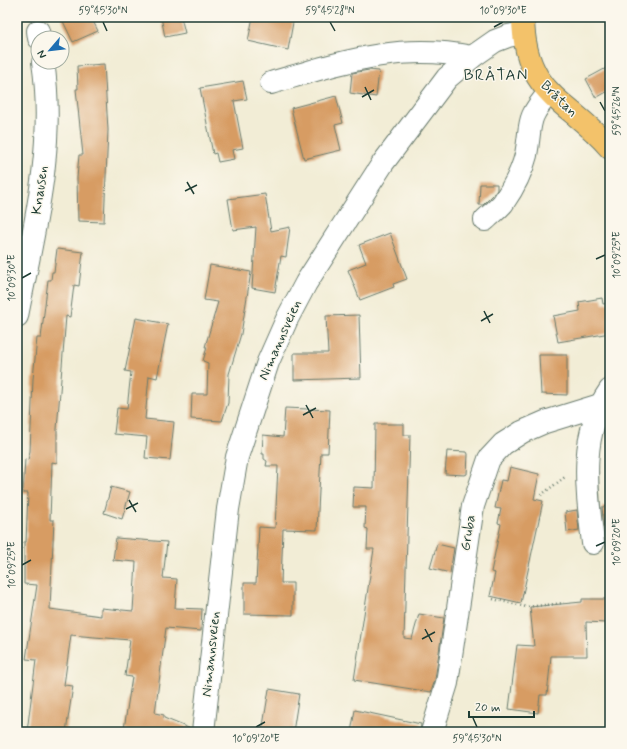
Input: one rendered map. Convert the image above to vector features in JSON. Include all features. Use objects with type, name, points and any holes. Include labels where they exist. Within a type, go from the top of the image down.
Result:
[{"type":"main road","name":"Bråtan","points":[[523,25],[530,63],[535,74],[549,93],[610,148]]},
{"type":"street","name":"Nimannsveien","points":[[203,732],[230,494],[237,457],[268,362],[306,283],[383,163],[447,78],[472,57],[495,41],[508,36],[523,25]]},
{"type":"street","points":[[271,83],[366,56],[438,51],[472,57]]},
{"type":"street","name":"Knausen","points":[[17,316],[42,186],[47,124],[44,70]]},
{"type":"street","points":[[484,220],[502,204],[521,169],[526,156],[529,124],[532,115],[549,93]]},
{"type":"street","name":"Gruba","points":[[593,543],[586,463],[588,445],[605,397]]},
{"type":"street","name":"Gruba","points":[[432,732],[446,683],[473,506],[489,459],[503,444],[522,432],[605,397]]},
{"type":"path","points":[[493,599],[526,607],[564,603]]},
{"type":"building","points":[[61,17],[91,17],[98,31],[73,42],[70,36],[70,30],[67,30]]},
{"type":"building","points":[[161,17],[181,17],[185,33],[165,37]]},
{"type":"building","points":[[253,17],[294,17],[288,50],[248,41]]},
{"type":"building","points":[[104,64],[108,130],[104,222],[78,221],[77,178],[79,155],[83,155],[76,89],[78,89],[77,66]]},
{"type":"building","points":[[610,66],[610,90],[596,98],[586,79]]},
{"type":"building","points":[[369,70],[379,71],[376,97],[350,93],[352,73]]},
{"type":"building","points":[[243,81],[247,99],[234,101],[243,148],[232,150],[234,159],[218,162],[216,153],[213,154],[200,88]]},
{"type":"building","points":[[336,96],[343,123],[335,125],[341,150],[304,159],[291,108]]},
{"type":"building","points":[[480,184],[497,184],[497,190],[483,205],[479,205]]},
{"type":"building","points":[[265,194],[271,231],[290,227],[286,257],[281,256],[275,292],[252,288],[256,227],[233,230],[228,199]]},
{"type":"building","points":[[390,233],[407,279],[393,284],[394,287],[360,300],[348,270],[366,263],[359,245]]},
{"type":"building","points":[[57,249],[83,252],[79,286],[74,285],[70,317],[66,316],[57,429],[57,463],[52,462],[50,520],[54,520],[50,609],[101,616],[101,608],[133,611],[136,562],[113,560],[116,538],[167,542],[163,578],[177,579],[175,608],[202,609],[201,631],[166,628],[155,713],[164,715],[164,718],[191,729],[191,732],[131,732],[124,729],[132,677],[125,676],[130,640],[71,635],[64,685],[73,686],[66,732],[27,732],[36,660],[26,659],[37,585],[24,584],[24,542],[26,542],[28,493],[23,493],[25,459],[28,460],[30,451],[33,379],[37,338],[41,338],[48,280],[51,280],[52,272],[54,272]]},
{"type":"building","points":[[210,265],[251,272],[241,334],[229,374],[228,403],[222,421],[191,419],[192,394],[207,394],[208,363],[203,361],[207,347],[205,347],[218,302],[204,300]]},
{"type":"building","points":[[602,298],[603,304],[610,303],[610,333],[558,342],[553,316],[580,311],[579,302]]},
{"type":"building","points":[[359,315],[361,378],[294,380],[294,353],[328,353],[326,316]]},
{"type":"building","points":[[136,318],[168,324],[157,378],[149,376],[145,419],[174,422],[170,460],[145,458],[147,437],[114,434],[117,408],[127,409],[131,372],[125,371]]},
{"type":"building","points":[[539,355],[567,355],[567,395],[541,394]]},
{"type":"building","points":[[285,408],[330,410],[328,453],[321,453],[317,530],[283,529],[281,583],[293,583],[293,615],[244,614],[244,583],[256,583],[259,527],[275,528],[278,466],[266,466],[267,461],[264,459],[264,454],[262,454],[263,435],[283,437]]},
{"type":"building","points":[[375,424],[404,424],[404,435],[410,435],[404,638],[412,639],[419,614],[444,618],[435,680],[431,692],[354,680],[374,549],[367,549],[368,529],[365,528],[366,507],[353,507],[354,487],[374,488]]},
{"type":"building","points":[[447,451],[467,452],[467,474],[445,474]]},
{"type":"building","points":[[510,467],[539,474],[534,499],[543,501],[521,603],[490,596],[495,573],[491,572],[501,524],[498,523],[501,509],[495,508],[501,480],[507,481]]},
{"type":"building","points":[[111,487],[130,492],[122,519],[104,513]]},
{"type":"building","points":[[610,506],[610,527],[604,527],[602,507]]},
{"type":"building","points":[[577,510],[579,530],[567,532],[565,512]]},
{"type":"building","points":[[437,544],[454,548],[450,573],[430,568]]},
{"type":"building","points":[[582,599],[607,599],[606,623],[586,622],[587,656],[551,656],[547,695],[540,695],[538,713],[509,709],[517,645],[534,646],[530,607],[582,602]]},
{"type":"building","points":[[269,689],[299,694],[293,732],[262,732]]},
{"type":"building","points":[[355,710],[421,724],[420,732],[351,732]]},
{"type":"district","name":"BRÅTAN","points":[[496,75]]}]
